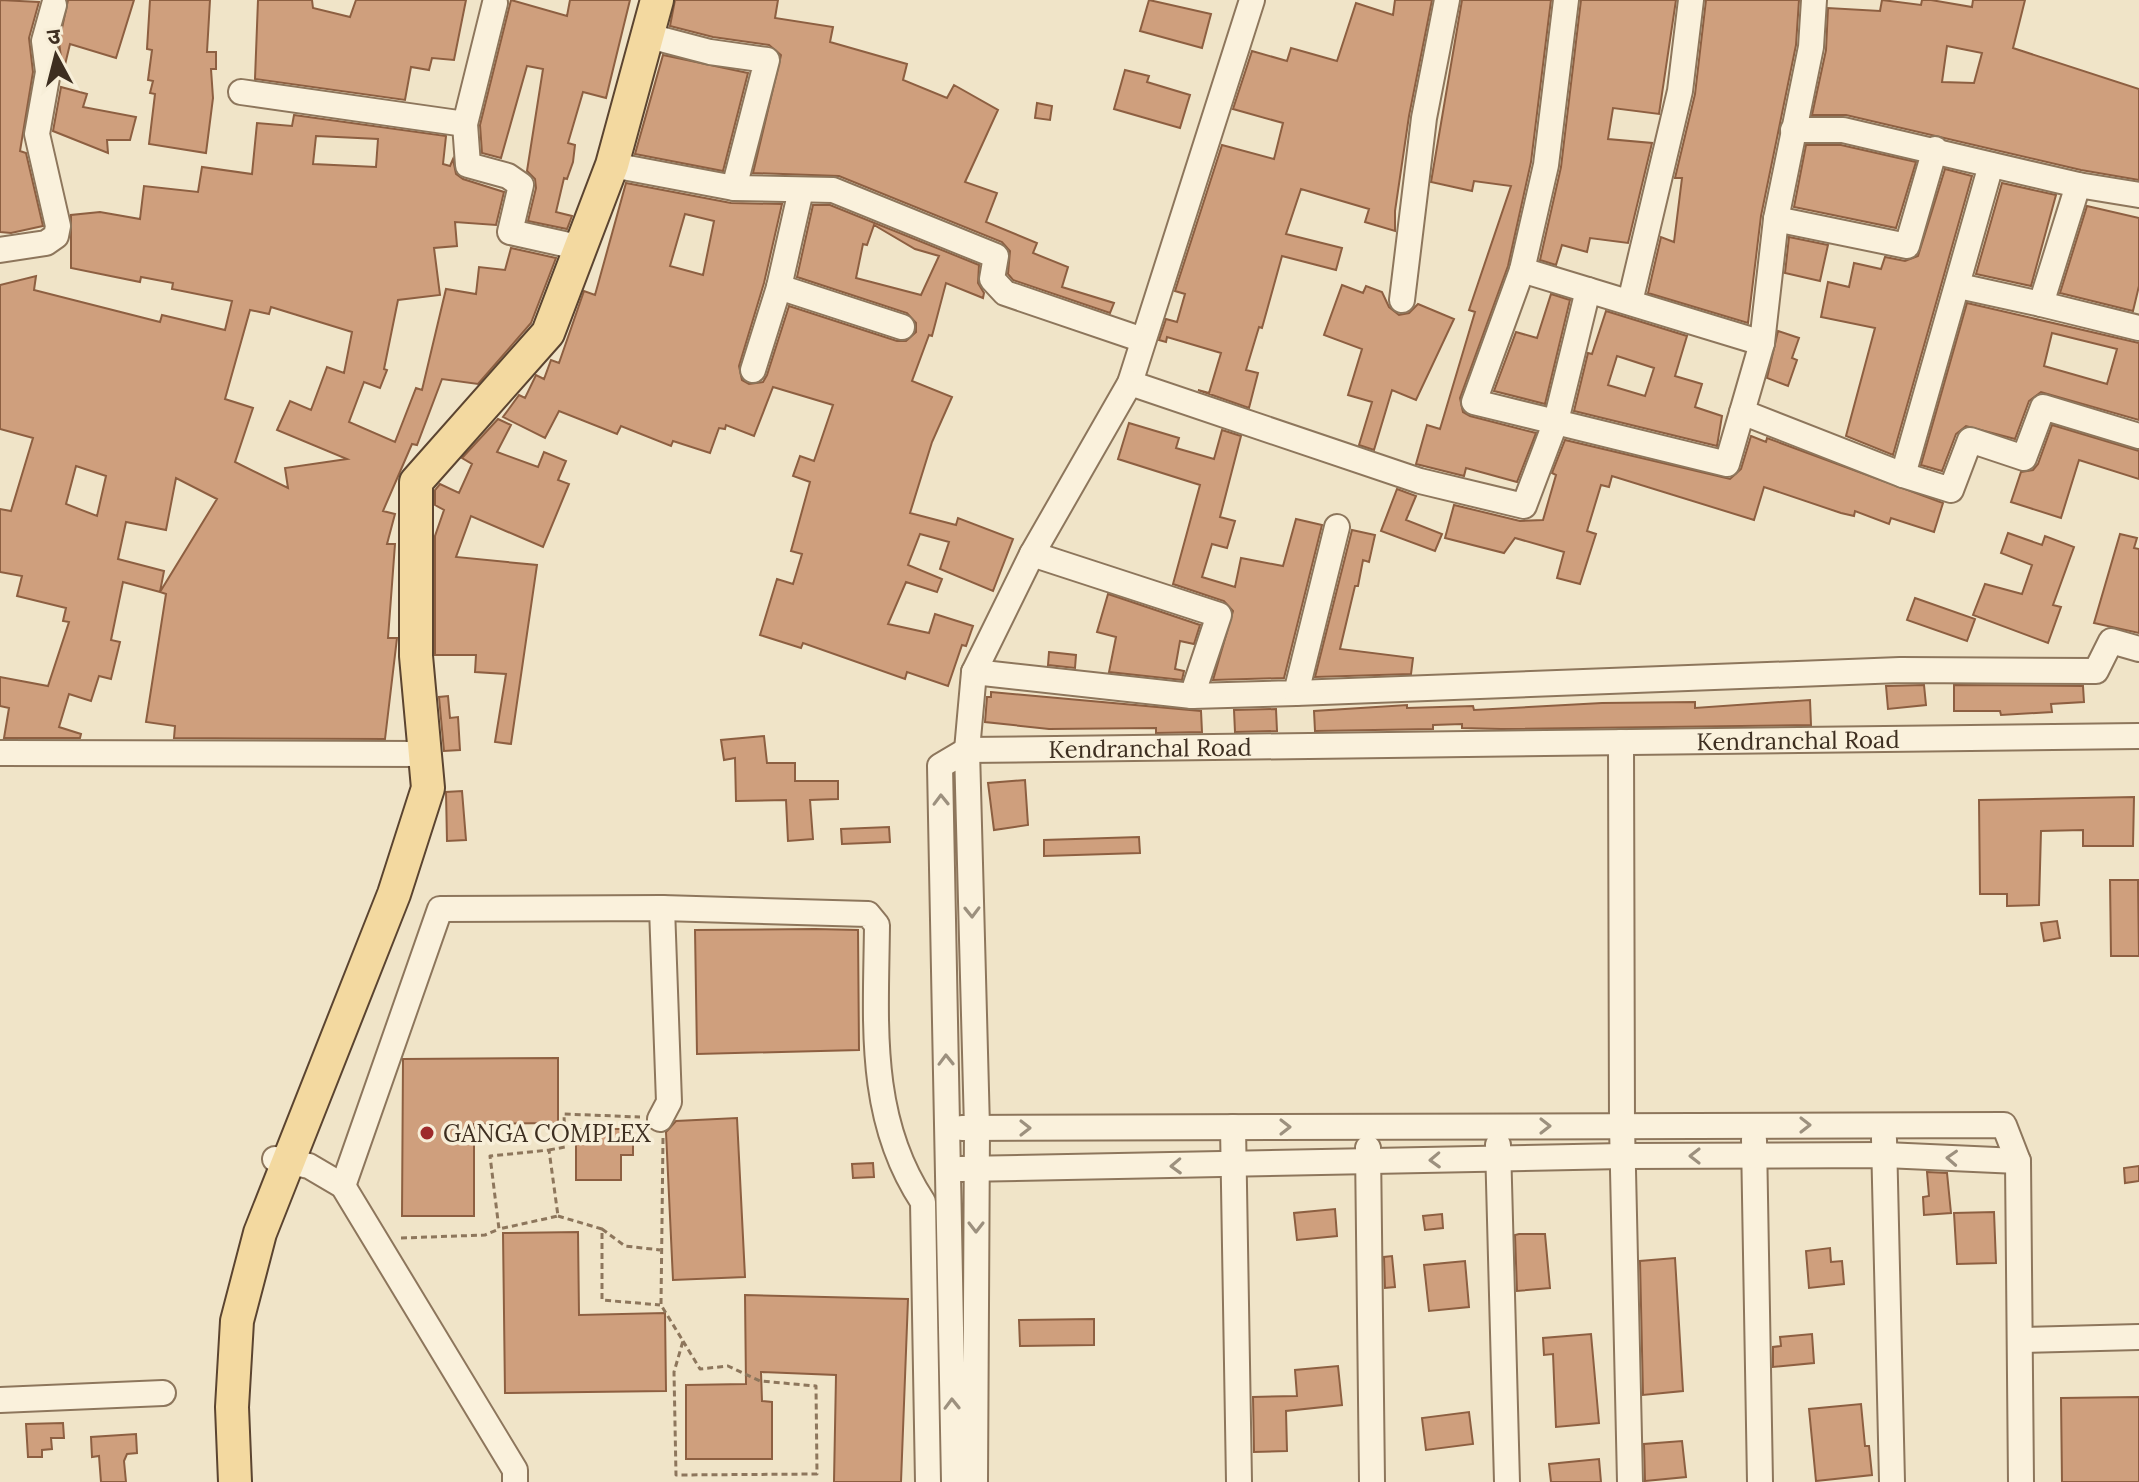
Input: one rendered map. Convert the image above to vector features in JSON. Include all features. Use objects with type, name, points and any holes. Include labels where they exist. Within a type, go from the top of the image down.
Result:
[{"type":"main road","points":[[223,1482],[224,1317],[247,1229],[282,1160],[394,894],[428,788],[416,656],[416,482],[548,333],[612,165],[657,0]]},
{"type":"main road","points":[[235,1482],[232,1407],[237,1321],[282,1160]]},
{"type":"street","points":[[975,1482],[977,1128],[967,750],[974,672],[1032,554],[1130,383],[1252,0]]},
{"type":"street","points":[[1402,300],[1424,118],[1445,0]]},
{"type":"street","points":[[1566,0],[1546,165],[1522,270],[1474,402],[1727,464],[1762,343],[1776,219],[1811,47],[1814,0]]},
{"type":"street","points":[[1630,302],[1680,91],[1691,0]]},
{"type":"street","points":[[496,1],[465,124],[468,165],[508,176],[521,185],[510,232],[582,248]]},
{"type":"street","points":[[0,250],[46,243],[56,236],[58,226],[37,134],[48,72],[44,41],[50,2]]},
{"type":"street","points":[[649,36],[710,52],[767,60],[734,188]]},
{"type":"street","points":[[241,92],[465,124]]},
{"type":"street","points":[[1793,130],[1843,130],[1935,149],[2078,185],[2139,195]]},
{"type":"street","points":[[1776,219],[1907,246],[1935,149]]},
{"type":"street","points":[[612,165],[734,188],[833,190],[996,256],[992,279],[1005,293],[1143,340]]},
{"type":"street","points":[[1903,475],[1991,165]]},
{"type":"street","points":[[2041,304],[2078,185]]},
{"type":"street","points":[[753,370],[779,287],[801,190]]},
{"type":"street","points":[[1522,270],[1762,343]]},
{"type":"street","points":[[1959,286],[2138,324]]},
{"type":"street","points":[[779,287],[902,327]]},
{"type":"street","points":[[1130,383],[1420,481],[1524,506],[1556,421],[1588,290]]},
{"type":"street","points":[[1742,412],[1903,475],[1951,490],[1970,440],[2024,458],[2043,407],[2139,436]]},
{"type":"street","points":[[1296,693],[1337,527]]},
{"type":"street","points":[[1032,554],[1219,615],[1192,696]]},
{"type":"street","points":[[974,672],[1192,696],[1900,670],[2096,671],[2111,641],[2139,649]]},
{"type":"street","name":"Kendranchal Road","points":[[967,750],[2139,736]]},
{"type":"street","points":[[1621,742],[1622,1126],[1630,1482]]},
{"type":"street","points":[[954,1482],[940,766],[967,750]]},
{"type":"street","points":[[0,753],[424,754]]},
{"type":"street","points":[[343,1186],[440,909],[662,908],[868,914],[877,925],[876,1070],[886,1125],[906,1175],[923,1202],[928,1482]]},
{"type":"street","points":[[660,1119],[669,1102],[662,908]]},
{"type":"street","points":[[1753,1125],[1760,1482]]},
{"type":"street","points":[[1884,1125],[1892,1482]]},
{"type":"street","points":[[947,1128],[2004,1125],[2018,1161],[2021,1482]]},
{"type":"street","points":[[1497,1126],[1507,1482]]},
{"type":"street","points":[[1233,1127],[1239,1482]]},
{"type":"street","points":[[1366,1127],[1370,1162],[1372,1482]]},
{"type":"street","points":[[948,1169],[1623,1156],[1885,1155],[2018,1161]]},
{"type":"street","points":[[282,1160],[309,1166],[343,1186],[515,1470],[515,1482]]},
{"type":"street","points":[[2022,1340],[2139,1337]]},
{"type":"street","points":[[0,1400],[163,1393]]},
{"type":"path","points":[[499,1229],[490,1156],[565,1147],[564,1114],[660,1119],[663,1142],[661,1305],[683,1341],[700,1369],[728,1366],[760,1381],[816,1386],[817,1474],[676,1475],[674,1372],[683,1341]]},
{"type":"path","points":[[549,1150],[558,1216]]},
{"type":"path","points":[[401,1238],[485,1235],[558,1216],[602,1229],[625,1246],[661,1250]]},
{"type":"path","points":[[602,1229],[602,1300],[661,1305]]},
{"type":"building","points":[[0,0],[39,2],[29,38],[33,72],[20,151],[26,153],[43,226],[11,233],[0,232]]},
{"type":"building","points":[[68,0],[134,0],[116,58],[70,44],[63,73],[59,42]]},
{"type":"building","points":[[150,0],[210,0],[207,52],[216,52],[216,69],[211,69],[213,98],[206,153],[149,144],[155,94],[150,93],[153,81],[148,80],[152,50],[147,49]]},
{"type":"building","points":[[258,0],[312,0],[313,8],[350,17],[356,0],[466,0],[454,60],[432,58],[429,70],[411,67],[405,100],[255,79]]},
{"type":"building","points":[[511,0],[567,16],[570,0],[630,0],[606,98],[583,92],[568,143],[575,145],[573,162],[567,179],[564,178],[556,212],[572,216],[567,229],[528,221],[536,188],[535,179],[527,171],[543,69],[527,66],[501,158],[482,153],[480,125]]},
{"type":"building","points":[[675,0],[778,0],[775,18],[833,27],[830,42],[907,64],[903,80],[947,98],[954,85],[998,110],[965,182],[997,193],[986,222],[1037,243],[1033,253],[1068,267],[1062,287],[1114,303],[1110,313],[1013,280],[1008,274],[1010,251],[1002,242],[839,176],[753,173],[781,55],[769,45],[713,37],[670,26]]},
{"type":"building","points":[[1149,0],[1211,14],[1202,48],[1140,31]]},
{"type":"building","points":[[1395,0],[1432,0],[1409,116],[1395,211],[1395,231],[1365,222],[1369,209],[1301,189],[1286,234],[1342,248],[1336,270],[1282,256],[1262,328],[1259,327],[1246,370],[1258,373],[1249,408],[1198,390],[1209,393],[1221,353],[1167,337],[1166,342],[1159,340],[1166,319],[1177,322],[1185,294],[1175,291],[1222,145],[1274,159],[1283,123],[1233,109],[1252,51],[1287,61],[1291,48],[1337,61],[1356,3],[1393,15]]},
{"type":"building","points":[[1462,0],[1551,0],[1531,162],[1508,266],[1460,398],[1463,412],[1470,416],[1536,433],[1517,482],[1466,468],[1464,476],[1416,464],[1427,425],[1440,429],[1475,312],[1469,310],[1511,186],[1474,181],[1472,191],[1431,182]]},
{"type":"building","points":[[1581,0],[1676,0],[1659,114],[1613,108],[1608,139],[1652,143],[1628,243],[1590,238],[1587,252],[1562,245],[1556,265],[1540,260],[1561,167]]},
{"type":"building","points":[[1706,0],[1799,0],[1796,45],[1761,216],[1748,323],[1648,293],[1661,237],[1674,242],[1682,178],[1675,178],[1695,94]]},
{"type":"building","points":[[1882,0],[1921,5],[1922,0],[1931,0],[1972,7],[1973,0],[2025,0],[2013,48],[2139,89],[2139,180],[2081,170],[1846,115],[1812,115],[1826,50],[1828,8],[1880,11]],"holes":[[[1947,46],[1982,53],[1974,83],[1942,82]]]},
{"type":"building","points":[[663,55],[748,73],[723,171],[635,154]]},
{"type":"building","points":[[1125,70],[1149,76],[1147,82],[1190,95],[1180,128],[1114,109]]},
{"type":"building","points":[[61,87],[87,94],[83,107],[136,117],[130,140],[107,140],[108,153],[53,131]]},
{"type":"building","points":[[1037,103],[1052,106],[1050,120],[1035,118]]},
{"type":"building","points":[[294,115],[446,136],[443,164],[450,166],[453,159],[456,174],[463,179],[504,192],[496,225],[455,222],[457,246],[434,248],[440,295],[398,300],[384,369],[387,370],[380,388],[364,382],[349,422],[395,442],[416,388],[422,390],[446,289],[476,294],[479,267],[505,270],[511,248],[556,258],[531,323],[478,384],[442,379],[417,445],[412,444],[383,511],[395,514],[387,544],[395,544],[388,638],[397,638],[385,739],[174,738],[175,726],[146,722],[166,594],[123,582],[111,640],[120,642],[111,679],[99,676],[91,701],[69,694],[59,727],[81,734],[80,738],[4,738],[9,708],[0,706],[0,677],[48,686],[69,622],[63,621],[66,608],[17,596],[22,576],[0,572],[0,509],[11,511],[33,438],[0,429],[0,285],[36,276],[34,290],[160,322],[162,315],[225,330],[232,301],[172,289],[173,283],[141,277],[140,282],[71,268],[71,215],[100,212],[140,219],[144,186],[198,192],[202,167],[252,174],[257,123],[292,126]],"holes":[[[316,136],[378,139],[376,167],[313,164]],[[271,307],[352,332],[344,373],[327,367],[311,410],[290,401],[277,430],[347,459],[285,468],[288,488],[235,462],[253,408],[225,399],[250,310],[269,314]],[[76,466],[106,476],[97,516],[66,504]],[[176,478],[217,499],[160,592],[164,571],[118,559],[126,522],[166,530]]]},
{"type":"building","points":[[1806,145],[1841,145],[1916,162],[1896,228],[1794,207]]},
{"type":"building","points":[[1945,169],[1972,176],[1893,455],[1846,436],[1875,328],[1821,317],[1828,282],[1849,287],[1854,263],[1881,269],[1885,257],[1905,261],[1918,256]]},
{"type":"building","points":[[626,183],[731,203],[782,204],[764,283],[739,366],[742,380],[749,384],[763,382],[767,375],[789,306],[897,341],[906,341],[916,332],[916,323],[907,313],[797,277],[813,205],[830,205],[979,265],[978,283],[984,293],[983,298],[946,283],[932,336],[929,335],[912,381],[952,397],[932,442],[910,513],[956,525],[958,518],[1013,539],[993,591],[940,569],[949,542],[920,534],[908,565],[942,579],[937,592],[906,582],[888,624],[929,633],[935,614],[973,626],[966,646],[962,645],[948,686],[907,672],[905,679],[803,643],[801,648],[760,635],[777,579],[793,584],[802,554],[791,551],[810,482],[793,476],[800,456],[814,461],[833,405],[773,387],[754,436],[726,425],[725,429],[719,428],[710,453],[673,441],[671,446],[621,426],[617,434],[559,411],[545,438],[503,417],[519,395],[525,398],[536,375],[544,379],[551,360],[559,363],[584,291],[595,295]],"holes":[[[685,214],[714,221],[703,275],[670,266]],[[874,225],[915,249],[939,256],[921,295],[856,278],[863,244],[867,245]]]},
{"type":"building","points":[[2002,183],[2056,195],[2031,286],[1976,274]]},
{"type":"building","points":[[2087,206],[2139,218],[2139,286],[2133,311],[2060,293]]},
{"type":"building","points":[[1789,237],[1828,245],[1820,281],[1785,273]]},
{"type":"building","points":[[1342,285],[1363,293],[1366,286],[1382,292],[1389,307],[1399,315],[1409,313],[1418,304],[1454,319],[1416,400],[1392,390],[1374,450],[1359,445],[1372,402],[1348,395],[1362,349],[1324,335]]},
{"type":"building","points":[[1551,294],[1570,300],[1545,404],[1494,391],[1516,332],[1537,338]]},
{"type":"building","points":[[1967,303],[2139,343],[2139,420],[2041,392],[2029,401],[2015,439],[1966,426],[1956,434],[1942,471],[1921,465]],"holes":[[[2052,333],[2117,349],[2107,384],[2044,366]]]},
{"type":"building","points":[[1606,311],[1687,336],[1675,376],[1702,384],[1695,407],[1722,416],[1717,446],[1574,411],[1588,353],[1592,354]],"holes":[[[1617,356],[1654,368],[1645,396],[1608,385]]]},
{"type":"building","points":[[1778,331],[1799,338],[1792,358],[1797,360],[1788,386],[1767,378]]},
{"type":"building","points":[[498,419],[511,425],[497,452],[538,467],[544,452],[566,461],[558,480],[569,484],[543,547],[471,516],[456,557],[537,565],[511,744],[495,742],[506,674],[475,672],[476,655],[435,655],[435,536],[444,510],[435,505],[435,490],[440,484],[459,493],[472,464],[462,458]]},
{"type":"building","points":[[1129,423],[1179,438],[1176,448],[1214,459],[1222,430],[1241,436],[1220,517],[1235,521],[1227,548],[1212,544],[1202,577],[1235,587],[1241,558],[1283,566],[1296,519],[1322,525],[1284,678],[1213,680],[1233,611],[1224,601],[1173,584],[1200,485],[1118,459]]},
{"type":"building","points":[[2052,425],[2139,451],[2139,479],[2079,460],[2061,518],[2011,502],[2021,472],[2033,470],[2038,464]]},
{"type":"building","points":[[1751,436],[1766,442],[1767,438],[1943,503],[1934,532],[1891,518],[1889,524],[1855,511],[1854,516],[1841,513],[1764,487],[1754,520],[1612,476],[1609,487],[1601,485],[1587,531],[1596,534],[1580,584],[1557,578],[1564,552],[1515,538],[1504,553],[1445,538],[1454,505],[1520,521],[1543,520],[1556,475],[1552,473],[1565,440],[1730,479],[1741,469]]},
{"type":"building","points":[[1397,489],[1416,496],[1406,520],[1442,534],[1435,551],[1381,531]]},
{"type":"building","points":[[1352,530],[1375,535],[1369,562],[1363,560],[1358,586],[1355,586],[1340,649],[1413,658],[1411,674],[1315,677]]},
{"type":"building","points":[[2008,533],[2042,545],[2045,536],[2074,547],[2053,605],[2061,607],[2048,643],[1973,615],[1985,584],[2022,594],[2032,565],[2001,553]]},
{"type":"building","points":[[2120,534],[2137,538],[2134,548],[2139,549],[2139,633],[2094,623]]},
{"type":"building","points":[[1108,594],[1200,625],[1194,644],[1180,641],[1175,669],[1184,671],[1182,680],[1109,672],[1116,637],[1097,632]]},
{"type":"building","points":[[1915,598],[1975,619],[1967,641],[1907,620]]},
{"type":"building","points":[[1049,652],[1076,655],[1075,668],[1048,665]]},
{"type":"building","points":[[1924,685],[1926,705],[1888,709],[1886,686]]},
{"type":"building","points":[[1954,685],[2083,686],[2084,702],[2051,704],[2052,712],[2001,715],[2000,711],[1954,711]]},
{"type":"building","points":[[991,692],[1201,711],[1202,732],[1156,733],[1156,728],[1049,729],[985,722],[987,697],[991,697]]},
{"type":"building","points":[[448,696],[450,718],[458,717],[460,750],[444,751],[439,697]]},
{"type":"building","points":[[1810,700],[1811,725],[1501,729],[1462,728],[1462,724],[1433,725],[1433,729],[1315,731],[1314,711],[1407,705],[1407,708],[1473,706],[1474,710],[1695,702],[1695,708]]},
{"type":"building","points":[[1276,709],[1277,731],[1235,732],[1234,710]]},
{"type":"building","points":[[764,736],[767,763],[795,763],[795,781],[838,781],[838,799],[810,800],[813,839],[788,841],[786,800],[736,801],[735,758],[724,760],[721,740]]},
{"type":"building","points":[[1025,780],[1028,825],[994,830],[988,783]]},
{"type":"building","points":[[462,791],[466,840],[447,841],[446,792]]},
{"type":"building","points":[[2134,797],[2133,846],[2083,846],[2083,830],[2041,831],[2039,905],[2007,906],[2007,894],[1980,894],[1979,800]]},
{"type":"building","points":[[889,827],[890,842],[842,844],[841,829]]},
{"type":"building","points":[[1139,837],[1140,853],[1044,856],[1044,840]]},
{"type":"building","points":[[2110,880],[2138,880],[2139,956],[2111,956]]},
{"type":"building","points":[[2057,921],[2060,938],[2044,941],[2041,923]]},
{"type":"building","points":[[695,930],[858,930],[859,1050],[697,1054]]},
{"type":"building","name":"GANGA COMPLEX","points":[[558,1058],[558,1123],[474,1124],[474,1216],[402,1216],[403,1059]]},
{"type":"building","points":[[737,1118],[745,1277],[673,1280],[666,1132],[676,1121]]},
{"type":"building","points":[[576,1129],[633,1129],[633,1155],[621,1155],[621,1180],[576,1180]]},
{"type":"building","points":[[873,1163],[874,1177],[853,1178],[852,1164]]},
{"type":"building","points":[[2139,1166],[2139,1181],[2125,1183],[2124,1168]]},
{"type":"building","points":[[1927,1172],[1947,1173],[1951,1213],[1924,1215],[1923,1197],[1929,1196]]},
{"type":"building","points":[[1335,1209],[1337,1236],[1297,1240],[1294,1213]]},
{"type":"building","points":[[1994,1212],[1996,1263],[1957,1264],[1954,1213]]},
{"type":"building","points":[[1442,1214],[1443,1228],[1425,1230],[1423,1216]]},
{"type":"building","points":[[578,1232],[579,1315],[665,1313],[666,1391],[505,1393],[503,1233]]},
{"type":"building","points":[[1545,1234],[1550,1288],[1517,1291],[1515,1235]]},
{"type":"building","points":[[1830,1248],[1831,1262],[1842,1261],[1844,1284],[1809,1288],[1806,1251]]},
{"type":"building","points":[[1392,1256],[1395,1287],[1385,1288],[1384,1257]]},
{"type":"building","points":[[1675,1258],[1683,1391],[1643,1395],[1640,1261]]},
{"type":"building","points":[[1465,1261],[1469,1307],[1429,1311],[1424,1265]]},
{"type":"building","points":[[745,1295],[908,1299],[901,1482],[834,1482],[836,1375],[761,1372],[762,1401],[772,1402],[772,1459],[686,1459],[686,1385],[746,1384]]},
{"type":"building","points":[[1094,1319],[1094,1345],[1020,1346],[1019,1320]]},
{"type":"building","points":[[1591,1334],[1599,1423],[1556,1427],[1553,1354],[1544,1355],[1543,1338]]},
{"type":"building","points":[[1812,1334],[1814,1363],[1773,1367],[1773,1347],[1781,1346],[1780,1337]]},
{"type":"building","points":[[1338,1366],[1342,1405],[1286,1411],[1287,1451],[1254,1452],[1253,1397],[1297,1396],[1295,1370]]},
{"type":"building","points":[[2139,1397],[2139,1482],[2062,1482],[2061,1398]]},
{"type":"building","points":[[1861,1404],[1865,1446],[1869,1446],[1872,1475],[1816,1481],[1809,1409]]},
{"type":"building","points":[[1469,1412],[1473,1444],[1426,1450],[1422,1418]]},
{"type":"building","points":[[63,1423],[64,1438],[51,1438],[52,1449],[42,1450],[42,1457],[28,1457],[26,1424]]},
{"type":"building","points":[[136,1434],[137,1453],[127,1454],[124,1461],[126,1482],[101,1482],[99,1456],[92,1457],[91,1437]]},
{"type":"building","points":[[1682,1441],[1686,1477],[1645,1481],[1644,1444]]},
{"type":"building","points":[[1599,1459],[1601,1482],[1551,1482],[1549,1464]]},
{"type":"place","name":"GANGA COMPLEX","points":[[427,1133]]}]
